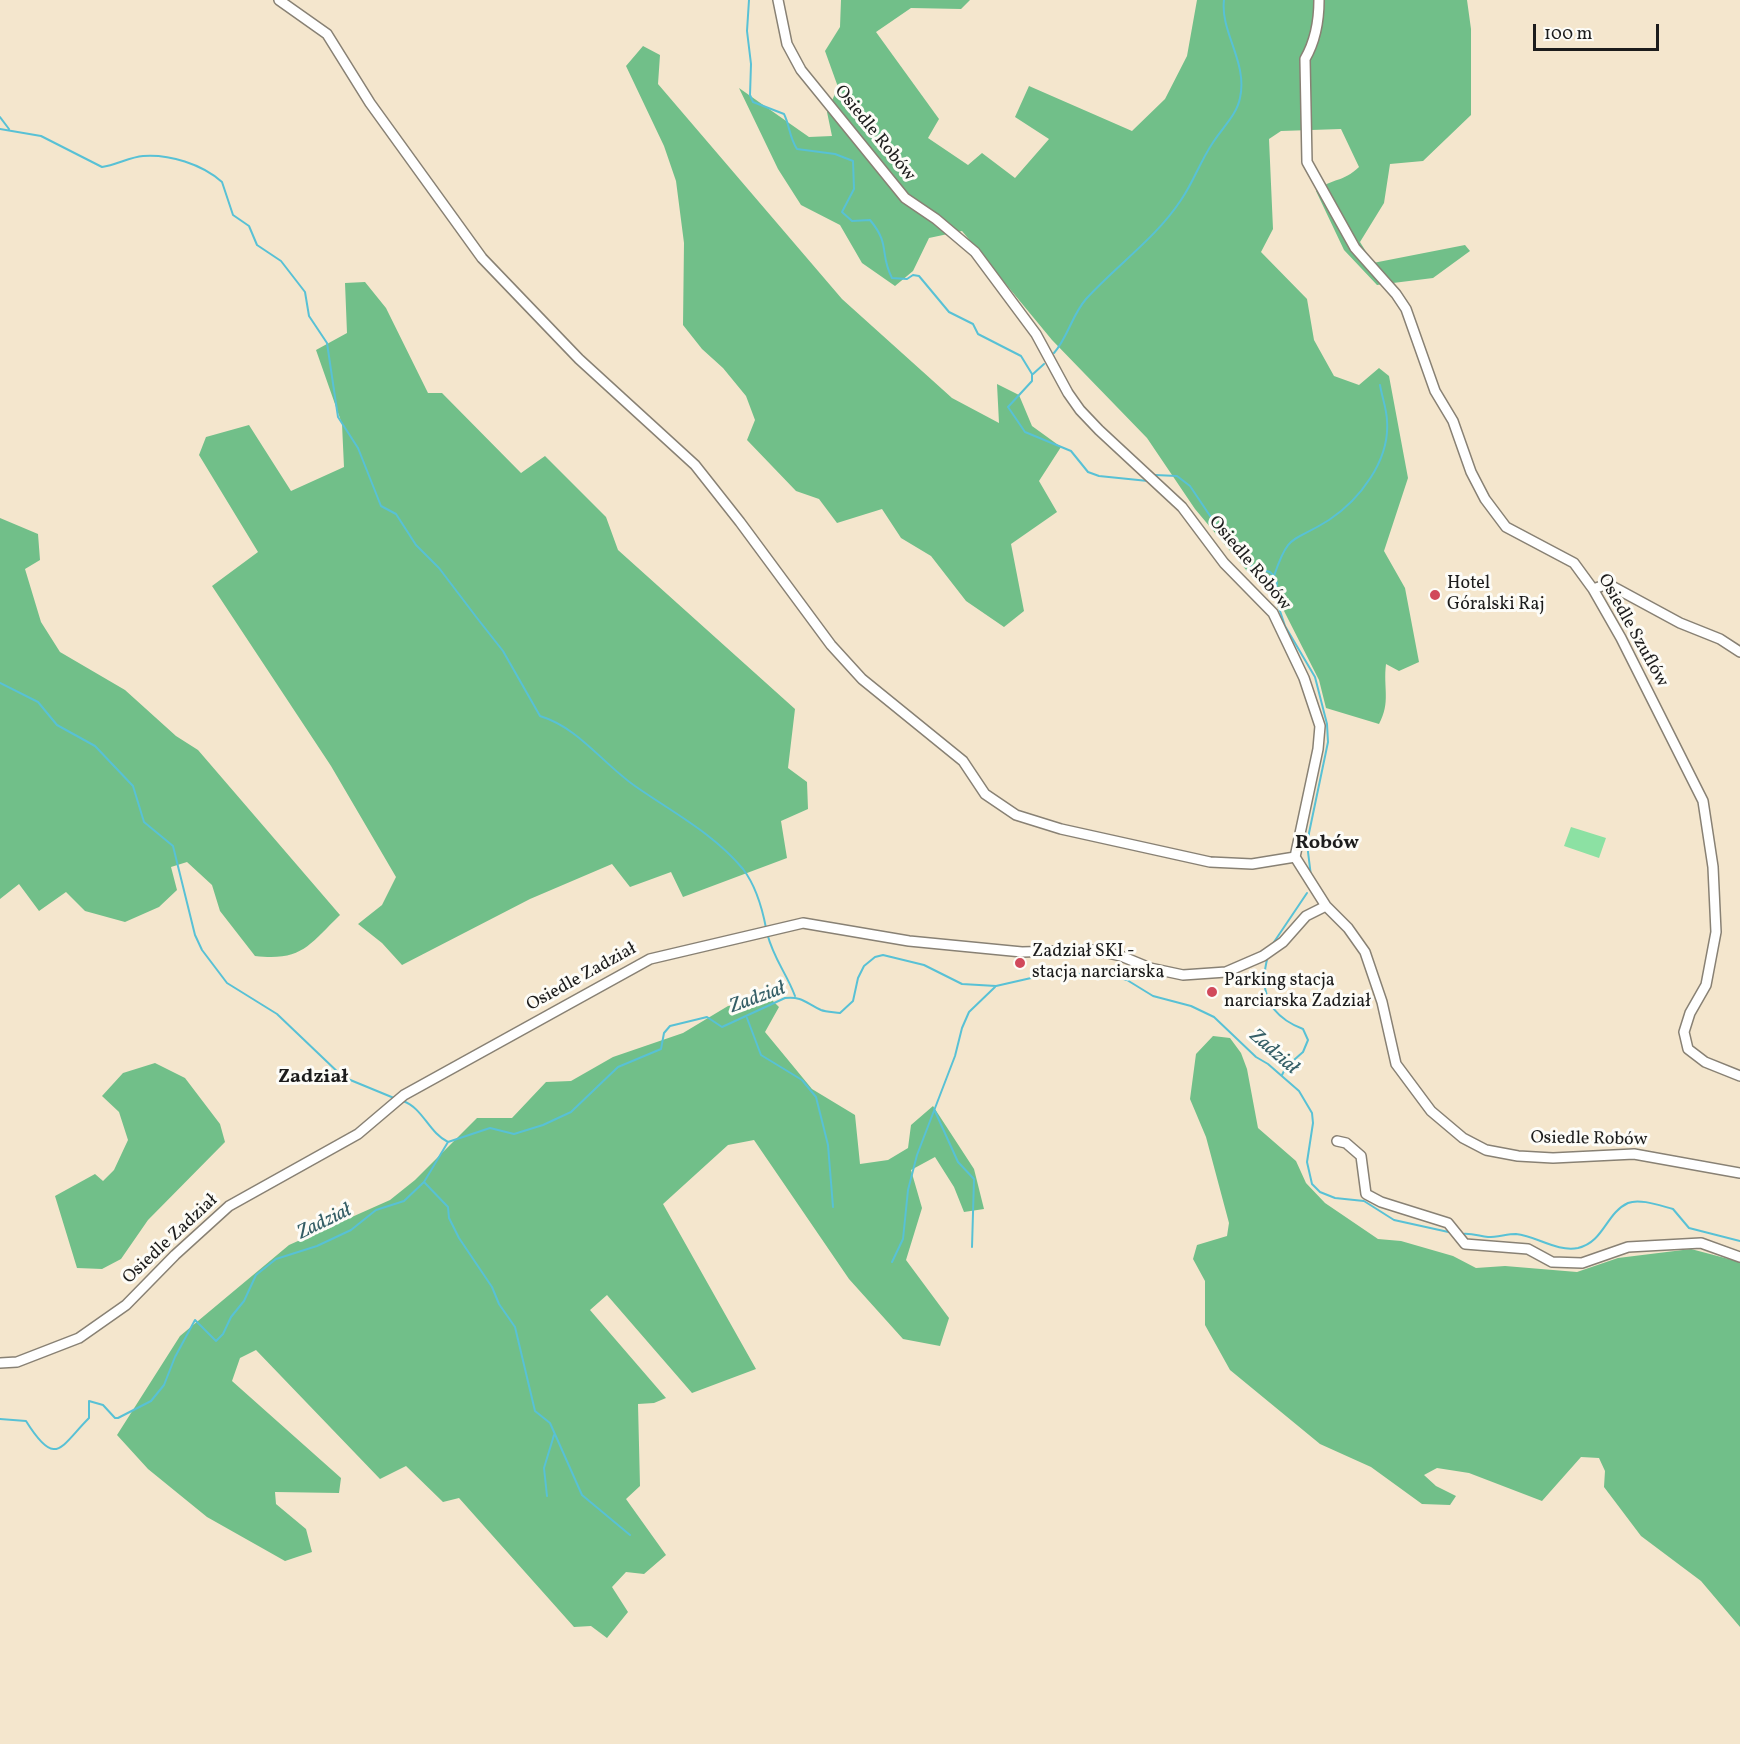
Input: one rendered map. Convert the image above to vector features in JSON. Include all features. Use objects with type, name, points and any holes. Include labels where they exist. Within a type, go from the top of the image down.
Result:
[{"type":"street","points":[[279,0],[327,34],[370,103],[482,258],[579,359],[695,465],[741,522],[831,645],[862,679],[963,761],[985,794],[1016,815],[1060,829],[1210,862],[1252,864],[1295,857]]},
{"type":"street","name":"Osiedle Robów","points":[[778,0],[787,44],[801,70],[905,198],[975,252],[1036,334],[1068,393],[1080,410],[1182,507],[1224,563],[1273,612],[1304,678],[1320,726],[1318,749],[1295,857],[1326,906],[1348,928],[1365,952],[1382,1002],[1396,1064],[1431,1111],[1463,1138],[1486,1150],[1518,1156],[1553,1158],[1634,1154],[1740,1173]]},
{"type":"street","name":"Osiedle Szuflów","points":[[1319,0],[1319,20],[1312,46],[1305,59],[1307,162],[1354,248],[1396,294],[1406,309],[1435,391],[1453,421],[1471,471],[1485,499],[1506,527],[1574,563],[1593,589],[1622,638],[1703,801],[1713,867],[1716,932],[1706,985],[1690,1013],[1684,1032],[1688,1049],[1705,1062],[1740,1076]]},
{"type":"street","points":[[1593,589],[1608,584],[1680,623],[1720,639],[1740,652]]},
{"type":"street","name":"Osiedle Zadział","points":[[0,1363],[17,1362],[79,1338],[126,1305],[175,1255],[229,1206],[358,1134],[404,1095],[650,959],[803,923],[909,941],[1022,952],[1094,950],[1121,956],[1150,968],[1183,975],[1226,972],[1263,956],[1279,946],[1300,922],[1326,906]]},
{"type":"street","points":[[1337,1141],[1346,1143],[1361,1156],[1366,1194],[1381,1202],[1441,1220],[1472,1246],[1528,1249],[1552,1262],[1582,1263],[1628,1247],[1701,1243],[1740,1257]]},
{"type":"green space","points":[[841,0],[970,0],[961,9],[911,8],[876,32],[939,119],[928,138],[968,165],[982,153],[1015,178],[1049,139],[1015,117],[1029,86],[1132,131],[1165,99],[1187,56],[1197,0],[1467,0],[1471,29],[1471,115],[1423,161],[1390,164],[1384,203],[1360,242],[1373,263],[1465,245],[1470,251],[1433,278],[1377,285],[1344,250],[1316,191],[1348,176],[1359,167],[1341,129],[1281,131],[1269,139],[1273,229],[1261,252],[1307,299],[1314,340],[1334,376],[1359,385],[1379,368],[1389,376],[1408,478],[1384,551],[1405,588],[1419,662],[1399,671],[1386,664],[1386,702],[1379,724],[1326,708],[1319,680],[1281,605],[1252,577],[1195,509],[1147,438],[1052,340],[962,231],[929,238],[913,271],[895,286],[862,263],[840,225],[801,205],[778,169],[739,88],[809,137],[832,136],[827,112],[838,87],[825,51],[840,27]]},
{"type":"green space","points":[[643,46],[660,55],[658,84],[842,299],[952,398],[999,423],[997,384],[1019,395],[1032,426],[1061,447],[1039,481],[1057,512],[1011,544],[1024,611],[1004,627],[966,601],[931,556],[901,538],[882,509],[837,523],[819,499],[796,491],[747,440],[755,420],[746,396],[683,325],[684,243],[676,181],[664,146],[626,66]]},
{"type":"green space","points":[[365,282],[386,308],[428,393],[442,393],[521,473],[545,456],[606,517],[618,550],[795,709],[788,768],[807,782],[808,809],[781,821],[787,858],[683,897],[671,872],[630,887],[612,864],[530,899],[402,965],[382,943],[358,924],[382,905],[396,877],[331,766],[212,586],[258,552],[199,455],[206,437],[249,425],[291,491],[344,467],[342,424],[316,350],[347,333],[345,283]]},
{"type":"green space","points":[[0,518],[38,534],[40,560],[25,569],[41,622],[60,652],[125,690],[176,736],[198,750],[340,915],[303,949],[284,956],[255,956],[220,911],[212,885],[187,862],[171,867],[177,890],[159,907],[125,922],[85,911],[66,892],[39,911],[19,884],[0,899]]},
{"type":"green space","points":[[1571,827],[1606,838],[1599,858],[1564,846]]},
{"type":"green space","points":[[772,1000],[779,1007],[765,1032],[812,1089],[855,1115],[860,1164],[888,1160],[908,1148],[911,1125],[933,1106],[974,1169],[984,1209],[964,1212],[954,1187],[935,1157],[911,1170],[922,1208],[906,1260],[949,1318],[940,1346],[903,1339],[849,1279],[754,1140],[728,1145],[663,1204],[756,1369],[692,1393],[607,1295],[590,1310],[666,1398],[654,1403],[638,1404],[640,1486],[626,1499],[666,1555],[644,1574],[626,1572],[612,1587],[628,1612],[607,1638],[591,1626],[574,1627],[459,1498],[443,1502],[406,1466],[380,1479],[256,1350],[240,1358],[232,1381],[341,1478],[339,1493],[275,1492],[276,1504],[306,1529],[312,1552],[285,1561],[207,1517],[148,1469],[117,1435],[180,1336],[289,1245],[390,1200],[415,1180],[477,1118],[512,1118],[546,1082],[571,1081],[613,1057],[683,1033],[728,1006]]},
{"type":"green space","points":[[1213,1036],[1230,1038],[1241,1053],[1247,1069],[1258,1128],[1296,1161],[1306,1183],[1325,1203],[1378,1239],[1401,1241],[1453,1256],[1476,1268],[1505,1266],[1577,1272],[1618,1258],[1691,1249],[1740,1262],[1740,1627],[1701,1581],[1641,1536],[1604,1487],[1605,1471],[1599,1458],[1581,1457],[1542,1501],[1469,1473],[1437,1468],[1424,1475],[1436,1486],[1456,1496],[1450,1505],[1422,1504],[1371,1467],[1320,1444],[1230,1370],[1205,1325],[1205,1281],[1193,1259],[1197,1245],[1227,1236],[1229,1223],[1206,1137],[1190,1099],[1196,1054]]},
{"type":"green space","points":[[155,1063],[185,1078],[220,1124],[225,1142],[148,1220],[121,1259],[102,1269],[77,1268],[55,1196],[95,1174],[103,1181],[114,1170],[128,1140],[119,1112],[102,1096],[123,1073]]},
{"type":"waterway","points":[[749,0],[747,31],[751,64],[750,95],[753,102],[784,114],[797,149],[835,154],[853,161],[854,189],[842,212],[852,221],[870,220],[883,243],[886,262],[892,278],[907,279],[913,275],[919,276],[949,312],[973,324],[978,334],[1021,356],[1032,374],[1032,381],[1008,407],[1025,432],[1071,451],[1088,472],[1099,476],[1148,481]]},
{"type":"waterway","points":[[1054,353],[1086,299],[1171,214],[1212,144],[1236,110],[1240,98],[1240,72],[1226,24],[1224,0]]},
{"type":"waterway","points":[[0,117],[9,129]]},
{"type":"waterway","points":[[0,129],[41,136],[102,167],[138,157],[164,157],[195,165],[222,182],[233,215],[249,226],[257,245],[281,261],[305,292],[309,316],[327,343],[338,417],[358,448],[381,506],[396,514],[416,545],[439,568],[503,651],[540,716],[567,729],[623,777],[719,844],[752,882],[766,928]]},
{"type":"waterway","points":[[1033,374],[1044,364]]},
{"type":"waterway","points":[[1274,576],[1289,545],[1340,512],[1361,490],[1378,465],[1387,436],[1386,412],[1380,385]]},
{"type":"waterway","points":[[1155,475],[1177,476],[1190,486],[1239,559],[1270,572],[1274,576],[1277,583],[1275,596],[1285,626],[1315,677],[1327,724],[1328,742],[1309,833],[1308,852],[1311,876]]},
{"type":"waterway","points":[[0,683],[38,702],[57,725],[95,746],[133,786],[144,822],[173,846],[195,935],[202,950],[227,983],[277,1014],[343,1077],[394,1098]]},
{"type":"waterway","points":[[1272,945],[1307,893]]},
{"type":"waterway","points":[[767,933],[773,951],[795,996]]},
{"type":"waterway","name":"Zadział","points":[[0,1419],[26,1421],[44,1445],[51,1449],[64,1444],[89,1418],[89,1401],[103,1405],[115,1418],[151,1401],[164,1385],[175,1357],[195,1320],[216,1341],[244,1301],[256,1275],[276,1259],[317,1246],[351,1230],[376,1210],[404,1201],[424,1182],[448,1142],[490,1128],[514,1134],[543,1125],[571,1112],[618,1067],[661,1049],[664,1033],[670,1026],[707,1017],[722,1027],[785,998],[800,999],[821,1010],[840,1013],[853,1001],[858,978],[864,966],[875,957],[883,955],[924,965],[962,984],[996,986],[1053,973],[1110,975],[1127,980],[1153,996],[1191,1006],[1214,1017],[1256,1057],[1268,1064],[1299,1091],[1312,1113],[1313,1123],[1307,1162],[1312,1184],[1320,1192],[1335,1198],[1364,1201],[1394,1220],[1453,1233]]},
{"type":"waterway","points":[[1268,956],[1264,980],[1269,1001],[1282,1017],[1303,1029],[1308,1040],[1303,1052],[1286,1067],[1282,1075]]},
{"type":"waterway","points":[[892,1262],[903,1239],[908,1190],[917,1155],[955,1056],[962,1028],[969,1012],[995,987]]},
{"type":"waterway","points":[[747,1018],[761,1055],[802,1080],[816,1097],[828,1145],[833,1207]]},
{"type":"waterway","points":[[403,1101],[416,1109],[436,1133],[448,1142]]},
{"type":"waterway","points":[[934,1109],[958,1162],[974,1179],[972,1247]]},
{"type":"waterway","points":[[424,1182],[448,1207],[449,1218],[459,1238],[492,1287],[499,1304],[515,1327],[535,1411],[550,1423],[582,1495],[630,1535]]},
{"type":"waterway","name":"Zadział","points":[[1462,1234],[1488,1237],[1516,1234],[1562,1248],[1578,1248],[1594,1240],[1621,1208],[1628,1203],[1638,1201],[1673,1209],[1689,1228],[1740,1241]]},
{"type":"waterway","points":[[547,1496],[544,1468],[554,1435]]},
{"type":"place","name":"Hotel Góralski Raj","points":[[1435,595]]},
{"type":"place","name":"Zadział SKI - stacja narciarska","points":[[1020,963]]},
{"type":"place","name":"Parking stacja narciarska Zadział","points":[[1212,992]]},
{"type":"district","name":"Robów","points":[[1327,844]]},
{"type":"district","name":"Zadział","points":[[313,1078]]}]
